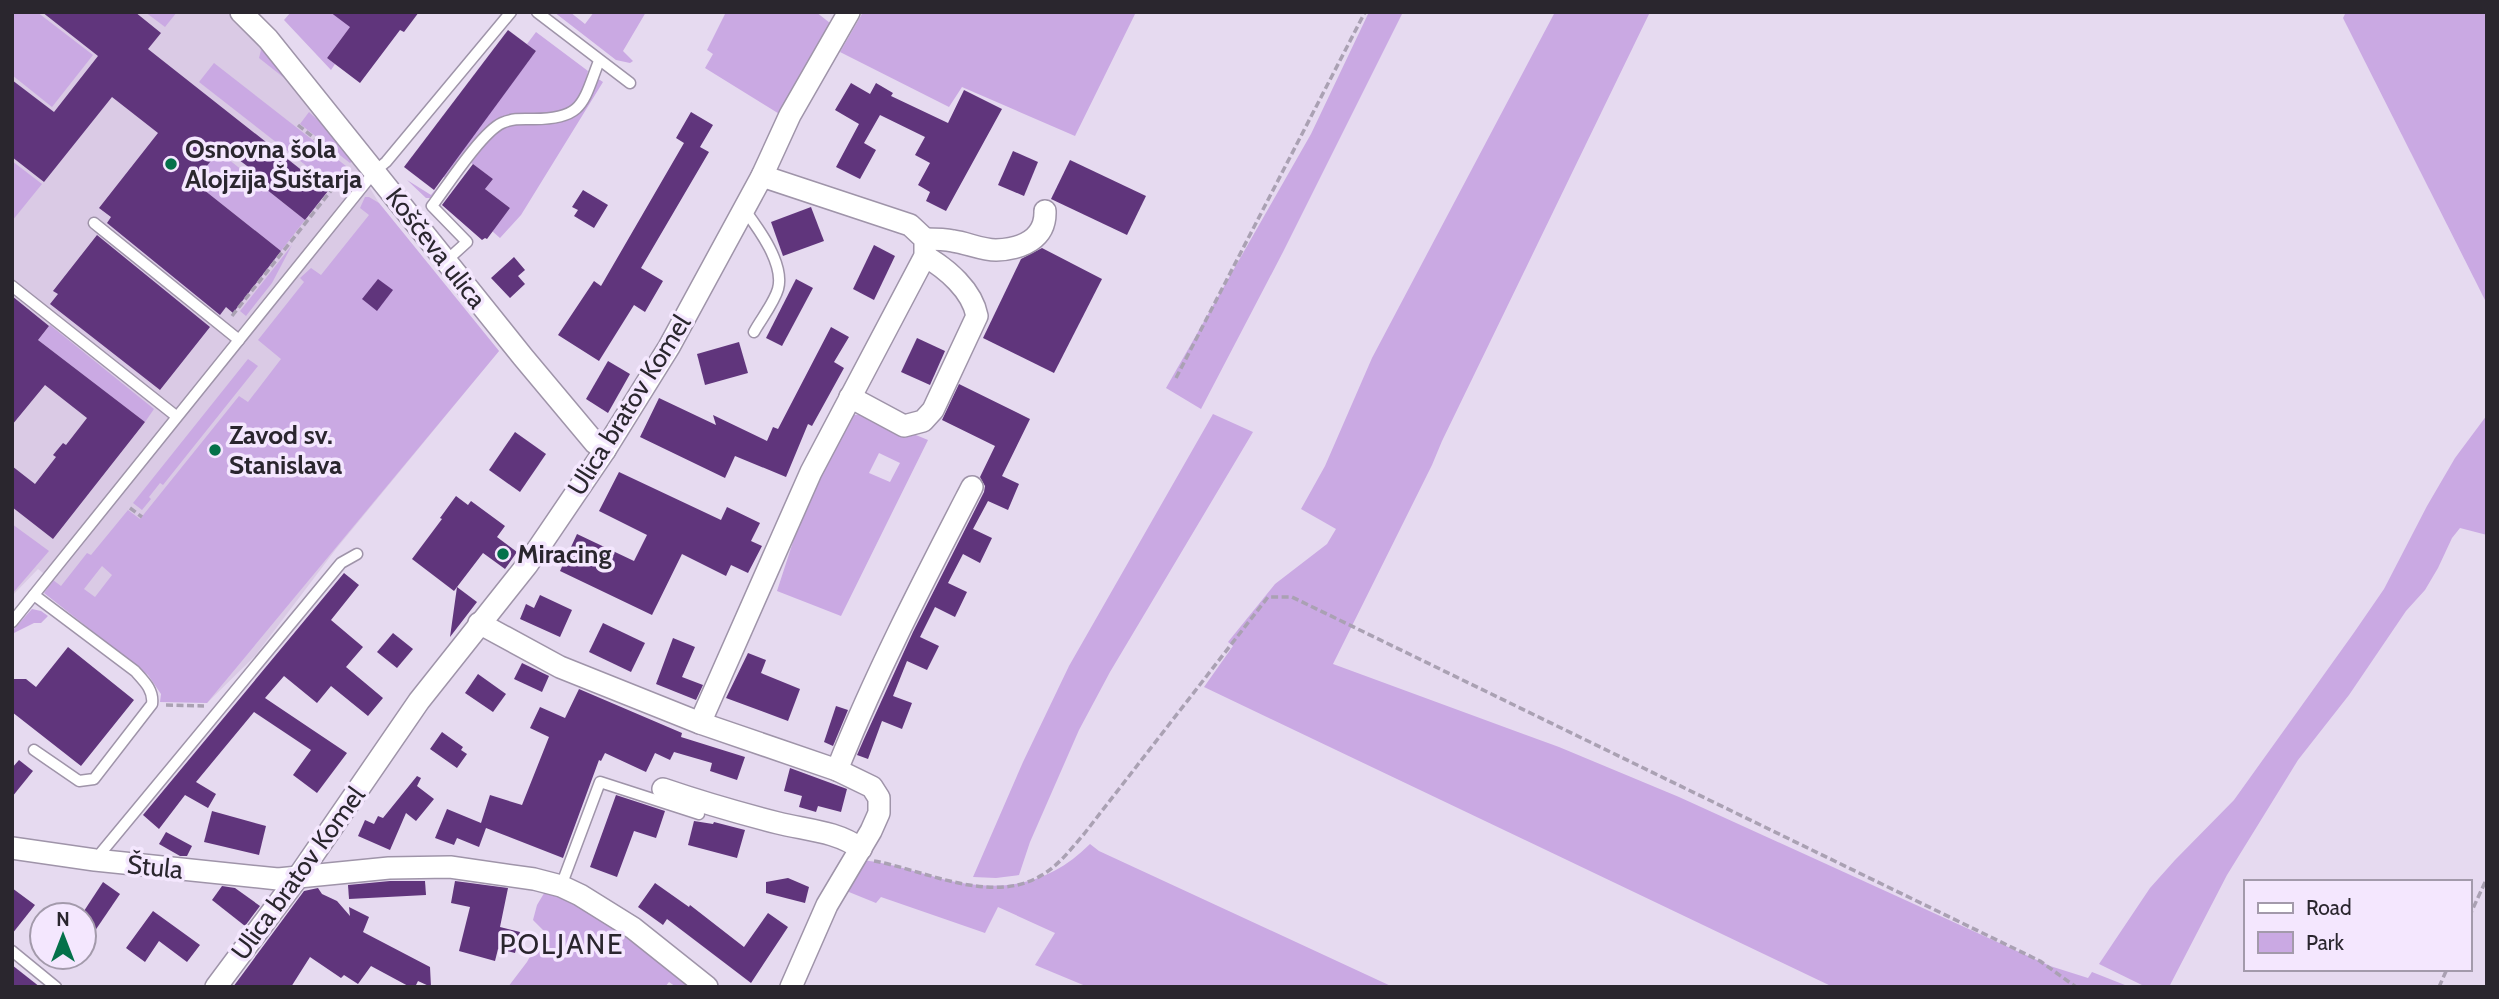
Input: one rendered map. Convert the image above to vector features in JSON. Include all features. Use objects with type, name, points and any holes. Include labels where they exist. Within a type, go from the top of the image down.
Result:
[{"type":"street","name":"Koščeva ulica","points":[[240,12],[258,28],[539,376],[595,443],[605,450]]},
{"type":"street","name":"Ulica bratov Komel","points":[[216,987],[298,877],[419,701],[527,565],[605,450],[669,347],[762,176],[790,115],[849,12]]},
{"type":"street","points":[[762,176],[910,225],[925,247],[958,281],[974,304],[976,316],[933,410],[923,422],[904,426],[850,397]]},
{"type":"street","points":[[700,723],[811,472],[925,247],[950,240],[995,250],[1018,246],[1039,236],[1045,223],[1045,211]]},
{"type":"street","points":[[838,770],[863,706],[902,621],[972,487]]},
{"type":"street","points":[[479,623],[560,667],[700,723],[838,770],[872,787],[879,799],[879,813],[822,915],[791,987]]},
{"type":"street","points":[[663,789],[780,824],[834,835],[851,842],[858,853]]},
{"type":"street","name":"Štula","points":[[12,848],[95,860],[258,877],[298,877],[389,868],[450,867],[496,872],[561,886],[580,895],[633,928],[707,987]]},
{"type":"lane","points":[[12,622],[375,171],[386,162],[511,12]]},
{"type":"lane","points":[[537,12],[630,83]]},
{"type":"lane","points":[[446,261],[467,242],[432,206],[486,136],[500,124],[517,119],[559,118],[572,113],[584,100],[598,61]]},
{"type":"lane","points":[[744,209],[770,249],[779,277],[778,289],[754,332]]},
{"type":"lane","points":[[94,223],[239,340]]},
{"type":"lane","points":[[12,286],[176,416]]},
{"type":"lane","points":[[95,860],[341,563],[357,554]]},
{"type":"lane","points":[[34,595],[135,671],[153,696],[152,704],[94,779],[79,781],[34,750]]},
{"type":"lane","points":[[561,886],[600,782],[699,814]]},
{"type":"lane","points":[[12,951],[56,987]]},
{"type":"path","points":[[1176,378],[1365,12]]},
{"type":"path","points":[[298,125],[339,159]]},
{"type":"path","points":[[232,316],[350,167]]},
{"type":"path","points":[[130,508],[142,517]]},
{"type":"path","points":[[858,853],[953,883],[976,886],[1023,883],[1041,876],[1065,857],[1084,834],[1268,597],[1292,597],[2040,961],[2076,987]]},
{"type":"path","points":[[2471,913],[2487,878]]},
{"type":"shaded area","name":"Zavod sv. Stanislava","points":[[12,12],[226,12],[250,32],[289,79],[312,112],[353,160],[379,203],[499,351],[336,549],[255,656],[207,703],[38,569],[12,596]]},
{"type":"green space","points":[[12,12],[37,12],[93,55],[52,107],[12,75]]},
{"type":"green space","points":[[145,12],[177,12],[165,27]]},
{"type":"green space","points":[[291,12],[330,12],[351,26],[327,58],[335,64],[331,70],[284,20]]},
{"type":"green space","points":[[554,12],[570,12],[585,24],[594,12],[646,12],[623,51],[633,61],[630,63],[616,60]]},
{"type":"green space","points":[[726,12],[816,12],[830,23],[781,115],[705,68],[713,54],[707,50]]},
{"type":"green space","points":[[863,12],[1136,12],[1075,136],[962,87],[949,107],[840,52]]},
{"type":"green space","points":[[1369,12],[1403,12],[1201,409],[1166,388],[1311,134]]},
{"type":"green space","points":[[1555,12],[1650,12],[1333,664],[1559,747],[1679,797],[2050,966],[2088,978],[2092,972],[2130,987],[1833,987],[1204,687],[1233,646],[1228,642],[1275,584],[1327,544],[1336,529],[1301,509],[1325,466],[1372,358]]},
{"type":"green space","points":[[2346,12],[2487,12],[2487,304],[2343,18]]},
{"type":"green space","points":[[536,32],[588,71],[583,90],[576,102],[558,114],[501,121],[432,198],[426,198],[407,180],[431,195],[445,178],[442,175],[536,51],[527,44]]},
{"type":"green space","points":[[261,50],[266,50],[288,81],[259,58]]},
{"type":"green space","points":[[214,63],[346,166],[331,185],[199,82]]},
{"type":"green space","points":[[597,78],[603,82],[521,215],[500,238],[492,231],[510,208],[485,189],[493,179],[471,163],[491,138],[505,127],[524,122],[553,122],[571,118],[584,105]]},
{"type":"green space","points":[[309,112],[333,134],[354,160],[350,163],[300,124]]},
{"type":"green space","points":[[218,151],[305,220],[281,251],[194,182]]},
{"type":"green space","points":[[12,161],[42,184],[12,221]]},
{"type":"green space","points":[[365,197],[379,203],[499,351],[207,703],[160,702],[161,694],[148,675],[44,593],[53,580],[61,586],[87,553],[91,555],[128,510],[140,519],[239,396],[248,402],[281,359],[258,340],[304,282],[300,278],[311,268],[321,275],[369,215],[360,208]],"holes":[[[102,566],[112,575],[95,597],[84,589]]]},
{"type":"green space","points":[[292,245],[272,283],[246,316],[240,311]]},
{"type":"green space","points":[[50,325],[154,409],[145,422],[38,340]]},
{"type":"green space","points":[[248,359],[258,366],[163,485],[160,483],[142,510],[133,503]]},
{"type":"green space","points":[[865,414],[928,440],[841,616],[777,591],[805,505],[846,421],[854,415]],"holes":[[[879,453],[900,463],[890,482],[869,473]]]},
{"type":"green space","points":[[1213,414],[1253,432],[1110,672],[1079,730],[1030,842],[1019,875],[973,877],[1023,762],[1069,666]]},
{"type":"green space","points":[[2487,415],[2487,535],[2460,528],[2452,538],[2425,590],[2406,611],[2349,695],[2298,760],[2227,875],[2169,987],[2146,987],[2099,964],[2150,888],[2234,800],[2353,634],[2384,589],[2455,458]]},
{"type":"green space","points":[[12,524],[49,551],[12,594]]},
{"type":"green space","points":[[32,609],[48,616],[41,623],[34,623],[12,634],[12,631]]},
{"type":"green space","points":[[1090,844],[1099,851],[1393,987],[1088,987],[1035,965],[1055,933],[998,907],[985,933],[881,897],[876,903],[844,890],[862,860],[967,884],[1006,885],[1041,877],[1058,869]]},
{"type":"green space","points":[[546,890],[557,892],[623,929],[693,987],[676,987],[669,982],[665,987],[508,987],[527,962],[544,931],[533,920],[537,905]]},
{"type":"building","name":"Osnovna šola Alojzija Šuštarja","points":[[42,12],[135,12],[161,33],[148,49],[328,191],[305,220],[247,174],[251,169],[222,147],[194,182],[281,251],[233,313],[226,307],[220,315],[107,223],[111,217],[99,208],[158,133],[112,97],[44,182],[12,157],[12,80],[54,112],[98,56]]},
{"type":"building","points":[[330,12],[419,12],[404,32],[400,30],[360,83],[327,58],[350,27]]},
{"type":"building","points":[[508,30],[536,51],[434,190],[404,167]]},
{"type":"building","points":[[851,83],[870,94],[876,83],[893,93],[891,96],[948,123],[964,90],[1002,109],[946,211],[926,201],[930,192],[918,185],[930,163],[915,155],[925,137],[880,115],[864,143],[876,150],[860,179],[836,167],[859,124],[835,110]]},
{"type":"building","points":[[691,112],[713,125],[700,147],[709,152],[641,268],[663,281],[645,312],[634,305],[599,361],[558,335],[594,281],[601,286],[684,143],[676,138]]},
{"type":"building","points":[[1013,151],[1038,162],[1024,196],[998,185]]},
{"type":"building","points":[[1070,160],[1146,196],[1127,235],[1051,199]]},
{"type":"building","points":[[473,164],[493,179],[485,189],[510,208],[487,239],[482,240],[442,205]]},
{"type":"building","points":[[583,190],[608,205],[594,228],[574,216],[578,210],[572,207]]},
{"type":"building","points":[[811,207],[824,241],[783,256],[771,222]]},
{"type":"building","points":[[97,235],[210,327],[160,390],[50,304],[58,294],[53,291]]},
{"type":"building","points":[[874,245],[895,256],[874,300],[853,289]]},
{"type":"building","points":[[1042,248],[1102,279],[1054,373],[983,338],[1021,259]]},
{"type":"building","points":[[514,257],[525,270],[518,276],[525,284],[510,298],[491,278]]},
{"type":"building","points":[[378,279],[393,290],[377,311],[362,299]]},
{"type":"building","points":[[796,279],[813,288],[782,346],[766,338]]},
{"type":"building","points":[[12,296],[49,326],[38,340],[145,422],[53,539],[12,507],[12,466],[35,484],[56,457],[53,455],[63,443],[66,445],[87,418],[45,385],[12,425]]},
{"type":"building","points":[[831,327],[849,337],[834,362],[844,368],[812,426],[808,424],[786,477],[735,456],[725,478],[640,437],[659,398],[716,425],[713,415],[767,441],[773,427],[778,429]]},
{"type":"building","points":[[917,338],[945,351],[930,385],[901,372]]},
{"type":"building","points":[[739,342],[748,373],[705,385],[697,354]]},
{"type":"building","points":[[608,361],[630,374],[608,413],[586,399]]},
{"type":"building","points":[[959,384],[1030,419],[1002,476],[1019,484],[1008,510],[988,501],[973,529],[992,538],[980,563],[963,554],[948,583],[967,592],[955,617],[935,607],[920,637],[939,646],[927,670],[907,661],[893,696],[912,703],[902,729],[882,721],[868,759],[857,755],[913,632],[984,492],[985,486],[980,477],[995,446],[942,420]]},
{"type":"building","points":[[515,432],[546,454],[520,492],[489,470]]},
{"type":"building","points":[[619,472],[721,520],[727,507],[760,523],[751,541],[762,546],[748,573],[731,565],[726,576],[682,554],[652,615],[560,571],[577,534],[634,561],[647,535],[599,511]]},
{"type":"building","points":[[456,496],[468,505],[471,501],[505,526],[497,537],[517,552],[505,569],[483,553],[454,591],[412,559]]},
{"type":"building","points":[[344,573],[359,585],[331,620],[363,647],[346,667],[383,698],[368,716],[331,686],[317,703],[284,676],[265,698],[347,753],[317,793],[293,775],[311,750],[254,712],[196,782],[216,794],[208,808],[185,795],[159,829],[143,815]]},
{"type":"building","points":[[457,587],[477,602],[450,637]]},
{"type":"building","points":[[540,595],[572,610],[560,637],[520,619],[526,604],[534,608]]},
{"type":"building","points":[[603,623],[645,643],[631,672],[589,652]]},
{"type":"building","points":[[393,633],[413,649],[397,668],[377,652]]},
{"type":"building","points":[[673,638],[695,647],[682,677],[703,685],[696,700],[656,684]]},
{"type":"building","points":[[68,647],[134,700],[81,766],[12,712],[12,679],[26,679],[36,687]]},
{"type":"building","points":[[748,653],[766,660],[761,673],[800,689],[788,721],[726,698]]},
{"type":"building","points":[[522,663],[549,676],[542,692],[514,679]]},
{"type":"building","points":[[478,674],[506,694],[493,712],[465,693]]},
{"type":"building","points":[[579,689],[682,733],[681,737],[745,757],[737,780],[710,771],[712,763],[674,752],[670,760],[655,753],[646,772],[605,753],[601,761],[599,760],[563,858],[486,828],[479,847],[457,838],[454,845],[435,838],[447,809],[481,823],[490,795],[522,805],[549,737],[530,728],[540,707],[565,718]]},
{"type":"building","points":[[836,706],[848,710],[833,746],[824,742]]},
{"type":"building","points":[[442,732],[463,747],[461,750],[467,754],[457,768],[430,749]]},
{"type":"building","points":[[19,760],[33,771],[12,797],[12,768]]},
{"type":"building","points":[[790,768],[847,789],[841,812],[818,806],[816,812],[799,807],[802,796],[784,791]]},
{"type":"building","points":[[417,776],[421,778],[417,786],[434,799],[416,821],[406,813],[390,850],[358,836],[365,820],[374,824],[378,816],[383,818]]},
{"type":"building","points":[[616,795],[665,811],[656,838],[634,831],[617,877],[590,867]]},
{"type":"building","points":[[212,811],[266,826],[259,855],[204,842]]},
{"type":"building","points":[[694,821],[714,822],[745,830],[737,858],[688,845]]},
{"type":"building","points":[[166,832],[192,846],[187,856],[180,856],[159,844]]},
{"type":"building","points":[[788,878],[809,887],[805,903],[766,893],[766,882]]},
{"type":"building","points":[[425,881],[426,895],[349,899],[348,885]]},
{"type":"building","points":[[455,881],[508,888],[500,927],[520,932],[515,953],[498,949],[495,961],[459,951],[470,907],[451,903]]},
{"type":"building","points":[[103,882],[120,894],[98,926],[98,901],[91,901]]},
{"type":"building","points":[[655,883],[689,907],[690,905],[744,947],[768,913],[788,927],[751,983],[667,919],[663,925],[638,907]]},
{"type":"building","points":[[222,886],[235,888],[260,906],[245,926],[212,900]]},
{"type":"building","points":[[12,888],[30,901],[28,914],[12,934]]},
{"type":"building","points":[[318,888],[322,894],[337,901],[350,916],[349,907],[369,917],[363,932],[430,967],[431,987],[418,981],[415,987],[410,987],[371,966],[358,984],[344,975],[341,978],[310,957],[291,987],[233,987],[304,891]]},
{"type":"building","points":[[153,911],[200,945],[187,962],[159,941],[145,962],[126,948]]},
{"type":"building","points":[[12,965],[40,987],[12,987]]},
{"type":"place","name":"Osnovna šola Alojzija Šuštarja","points":[[171,164]]},
{"type":"place","name":"Zavod sv. Stanislava","points":[[215,450]]},
{"type":"place","name":"Miracing","points":[[503,554]]},
{"type":"district","name":"POLJANE","points":[[562,944]]}]
